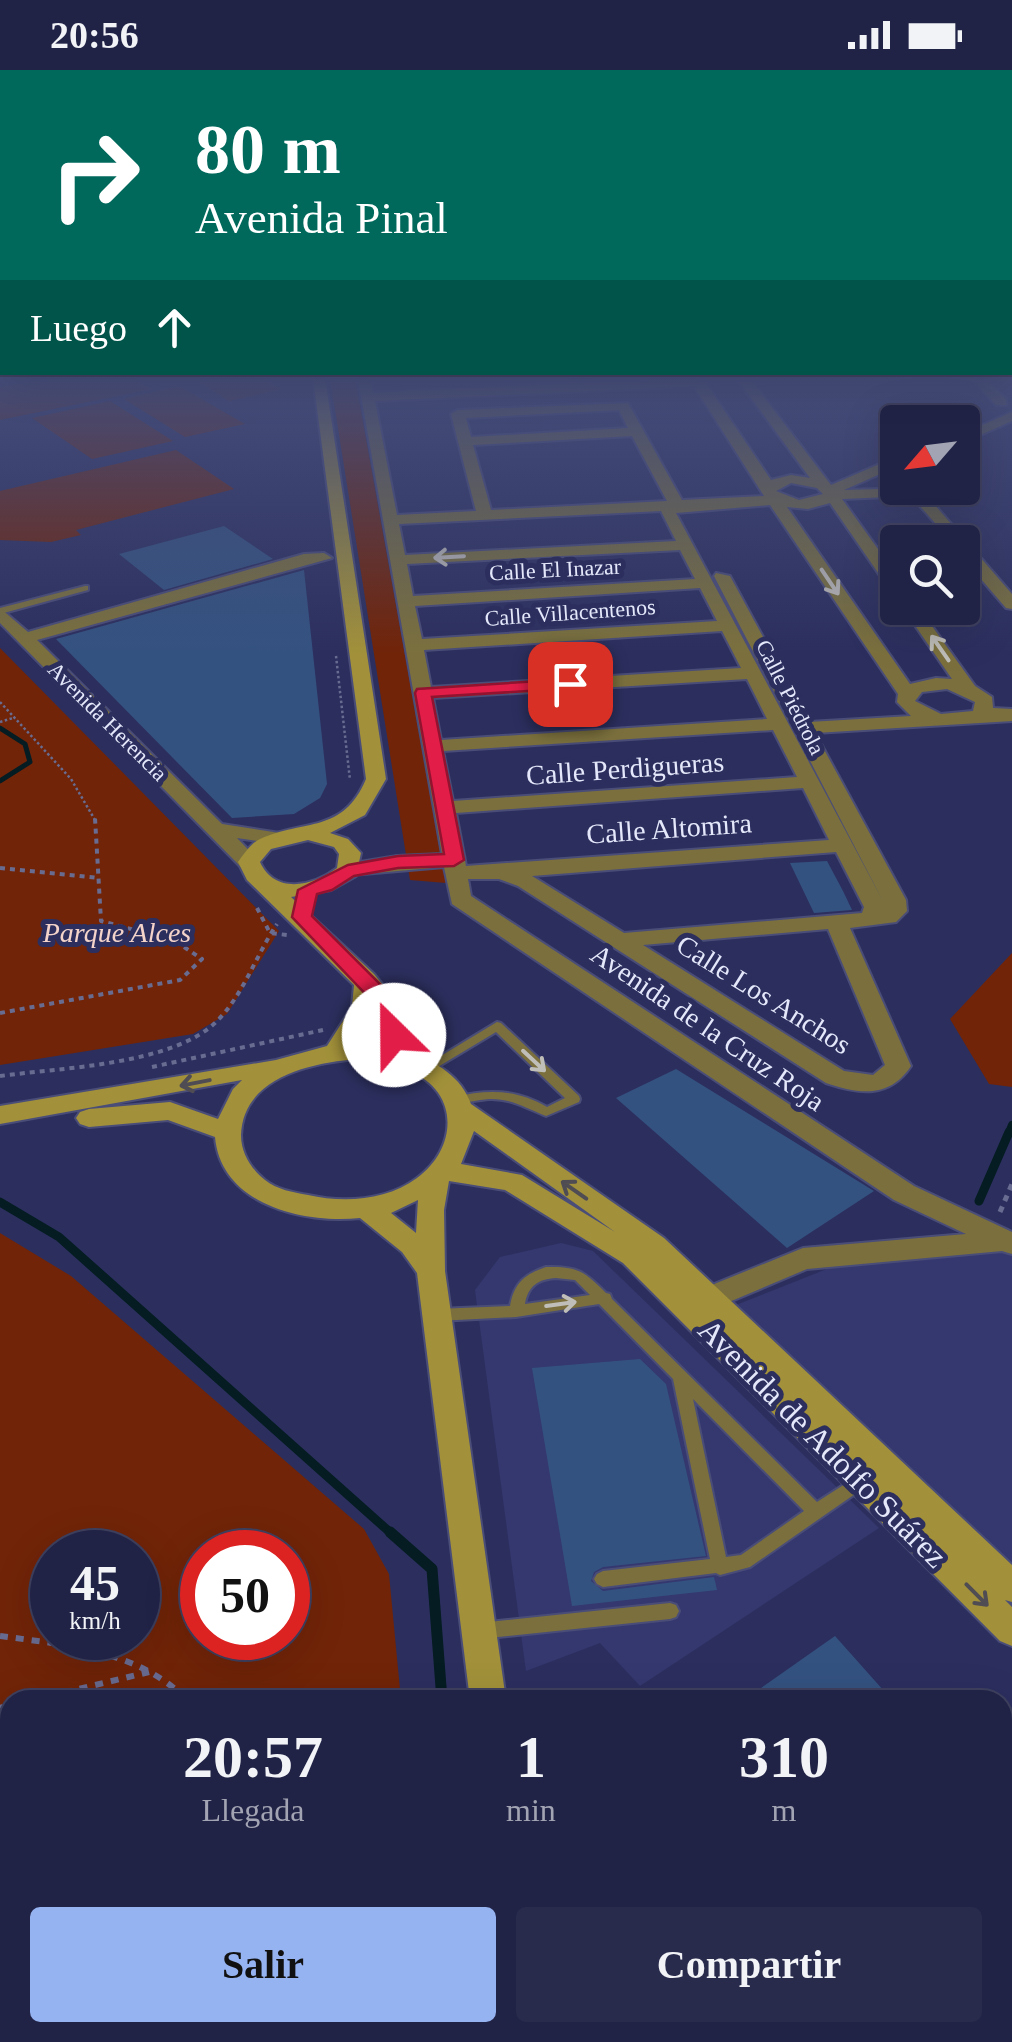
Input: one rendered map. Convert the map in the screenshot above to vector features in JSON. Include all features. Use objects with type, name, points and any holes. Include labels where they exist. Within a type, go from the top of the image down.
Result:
[{"type":"main road","points":[[332,470],[376,780],[368,804],[350,820],[308,834],[279,838],[254,852],[249,862],[260,893],[366,979],[383,1000],[398,1056]]},
{"type":"main road","points":[[260,893],[325,886],[346,856],[350,820]]},
{"type":"main road","points":[[308,834],[346,856]]},
{"type":"main road","points":[[296,920],[308,890]]},
{"type":"main road","points":[[366,979],[364,1007],[334,1039],[254,1085],[240,1100],[228,1132],[231,1156],[244,1177],[266,1195],[297,1207],[332,1212],[368,1209],[406,1198],[441,1175],[512,1182],[644,1251]]},
{"type":"main road","points":[[334,1039],[427,1068],[440,1077],[461,1105],[644,1251]]},
{"type":"main road","points":[[0,1115],[183,1086],[290,1063]]},
{"type":"main road","points":[[461,1105],[464,1140],[441,1175],[430,1210],[431,1271],[487,1690]]},
{"type":"main road","points":[[0,1132],[116,1114],[170,1111],[228,1132]]},
{"type":"main road","points":[[368,1209],[412,1244],[431,1271]]},
{"type":"main road","name":"Avenida de Adolfo Suárez","points":[[644,1251],[712,1296],[1012,1587]]},
{"type":"main road","name":"Avenida de Adolfo Suárez","points":[[644,1251],[861,1480],[1012,1630]]},
{"type":"street","points":[[346,856],[455,866],[381,470]]},
{"type":"street","points":[[473,470],[484,511]]},
{"type":"street","points":[[622,940],[872,919],[896,910],[895,900],[804,728],[660,470]]},
{"type":"street","points":[[756,470],[914,710],[927,717],[952,721],[982,714],[1012,715]]},
{"type":"street","points":[[813,470],[880,563]]},
{"type":"street","points":[[390,518],[774,496],[805,504],[876,470]]},
{"type":"street","points":[[870,493],[863,486],[880,478]]},
{"type":"street","points":[[774,496],[791,480],[829,491],[915,491],[945,525]]},
{"type":"street","points":[[390,518],[679,504]]},
{"type":"street","name":"Calle Piédrola","points":[[679,504],[668,511],[875,908],[872,919]]},
{"type":"street","points":[[398,560],[686,544]]},
{"type":"street","points":[[25,638],[304,560],[324,558]]},
{"type":"street","points":[[980,566],[1012,604]]},
{"type":"street","name":"Calle El Inazar","points":[[406,601],[706,583]]},
{"type":"street","name":"Avenida Herencia","points":[[0,612],[249,862]]},
{"type":"street","name":"Calle Villacentenos","points":[[414,645],[728,625]]},
{"type":"street","points":[[923,625],[968,689],[985,701],[982,714]]},
{"type":"street","points":[[423,693],[753,673]]},
{"type":"street","points":[[907,694],[914,688],[939,683],[968,689]]},
{"type":"street","points":[[804,728],[916,722],[927,717]]},
{"type":"street","points":[[433,746],[779,724]]},
{"type":"street","name":"Calle Perdigueras","points":[[445,808],[809,782]]},
{"type":"street","points":[[216,829],[279,838]]},
{"type":"street","name":"Calle Altomira","points":[[501,872],[842,845]]},
{"type":"street","name":"Calle Los Anchos","points":[[455,866],[501,872],[526,881],[834,1076],[872,1085],[885,1081],[898,1066],[836,921]]},
{"type":"street","name":"Avenida de la Cruz Roja","points":[[455,866],[460,898],[904,1193],[1001,1239]]},
{"type":"street","points":[[712,1296],[803,1260],[1001,1239]]},
{"type":"lane","points":[[0,612],[86,588]]},
{"type":"lane","points":[[427,1068],[497,1026],[574,1099],[546,1112],[523,1096],[504,1093],[461,1105]]},
{"type":"lane","points":[[516,1310],[518,1293],[525,1281],[563,1271],[580,1276],[816,1512]]},
{"type":"lane","points":[[437,1315],[605,1298]]},
{"type":"lane","points":[[680,1374],[720,1567]]},
{"type":"lane","points":[[603,1579],[744,1562],[861,1480]]},
{"type":"lane","points":[[479,1631],[670,1611]]},
{"type":"path","points":[[336,652],[351,784]]},
{"type":"path","points":[[0,702],[71,780],[95,815],[102,921],[174,941],[202,959],[180,980],[0,1013]]},
{"type":"path","points":[[0,722],[13,718]]},
{"type":"path","points":[[0,868],[99,878]]},
{"type":"path","points":[[260,893],[270,933]]},
{"type":"path","points":[[270,933],[296,920]]},
{"type":"path","points":[[0,1076],[116,1058],[177,1045],[197,1036],[215,1023],[270,933],[296,920]]},
{"type":"path","points":[[139,1070],[334,1039]]},
{"type":"path","points":[[1001,1239],[1012,1184]]},
{"type":"path","points":[[0,1636],[89,1649],[150,1672],[173,1690]]},
{"type":"path","points":[[74,1690],[150,1672]]},
{"type":"shaded area","points":[[561,1243],[593,1251],[879,1528],[640,1686],[600,1643],[526,1671],[475,1290],[500,1257]]},
{"type":"shaded area","points":[[1004,1250],[1012,1253],[1012,1563],[736,1305],[837,1265]]},
{"type":"green space","points":[[90,470],[206,470],[234,489],[76,530],[81,535],[51,542],[0,540],[0,491]]},
{"type":"green space","points":[[345,470],[372,470],[446,883],[410,880]]},
{"type":"green space","name":"Parque Alces","points":[[0,648],[279,931],[227,1014],[193,1034],[0,1065]]},
{"type":"green space","points":[[1012,953],[1012,1087],[989,1084],[950,1019]]},
{"type":"green space","points":[[0,1233],[71,1276],[364,1529],[389,1574],[400,1690],[0,1690]]},
{"type":"building","points":[[224,526],[273,559],[164,590],[119,554]]},
{"type":"building","points":[[304,570],[327,784],[320,798],[294,814],[232,818],[56,639]]},
{"type":"building","points":[[827,861],[852,910],[814,913],[790,863]]},
{"type":"building","points":[[676,1069],[874,1191],[787,1248],[616,1098]]},
{"type":"building","points":[[640,1359],[666,1384],[706,1556],[603,1567],[594,1572],[591,1581],[603,1591],[714,1577],[717,1590],[572,1606],[532,1368]]},
{"type":"building","points":[[835,1636],[883,1690],[758,1690]]},
{"type":"waterway","points":[[0,728],[25,744],[30,762],[0,781]]},
{"type":"waterway","points":[[1008,1135],[1012,1125]]},
{"type":"waterway","points":[[979,1201],[1009,1132]]},
{"type":"waterway","points":[[0,1202],[59,1237],[393,1535]]},
{"type":"waterway","points":[[390,1532],[432,1569],[441,1690]]},
{"type":"route","points":[[394,1035],[383,1000],[302,917],[308,890],[325,886],[348,871],[398,862],[454,860],[423,693],[570,684]]}]
